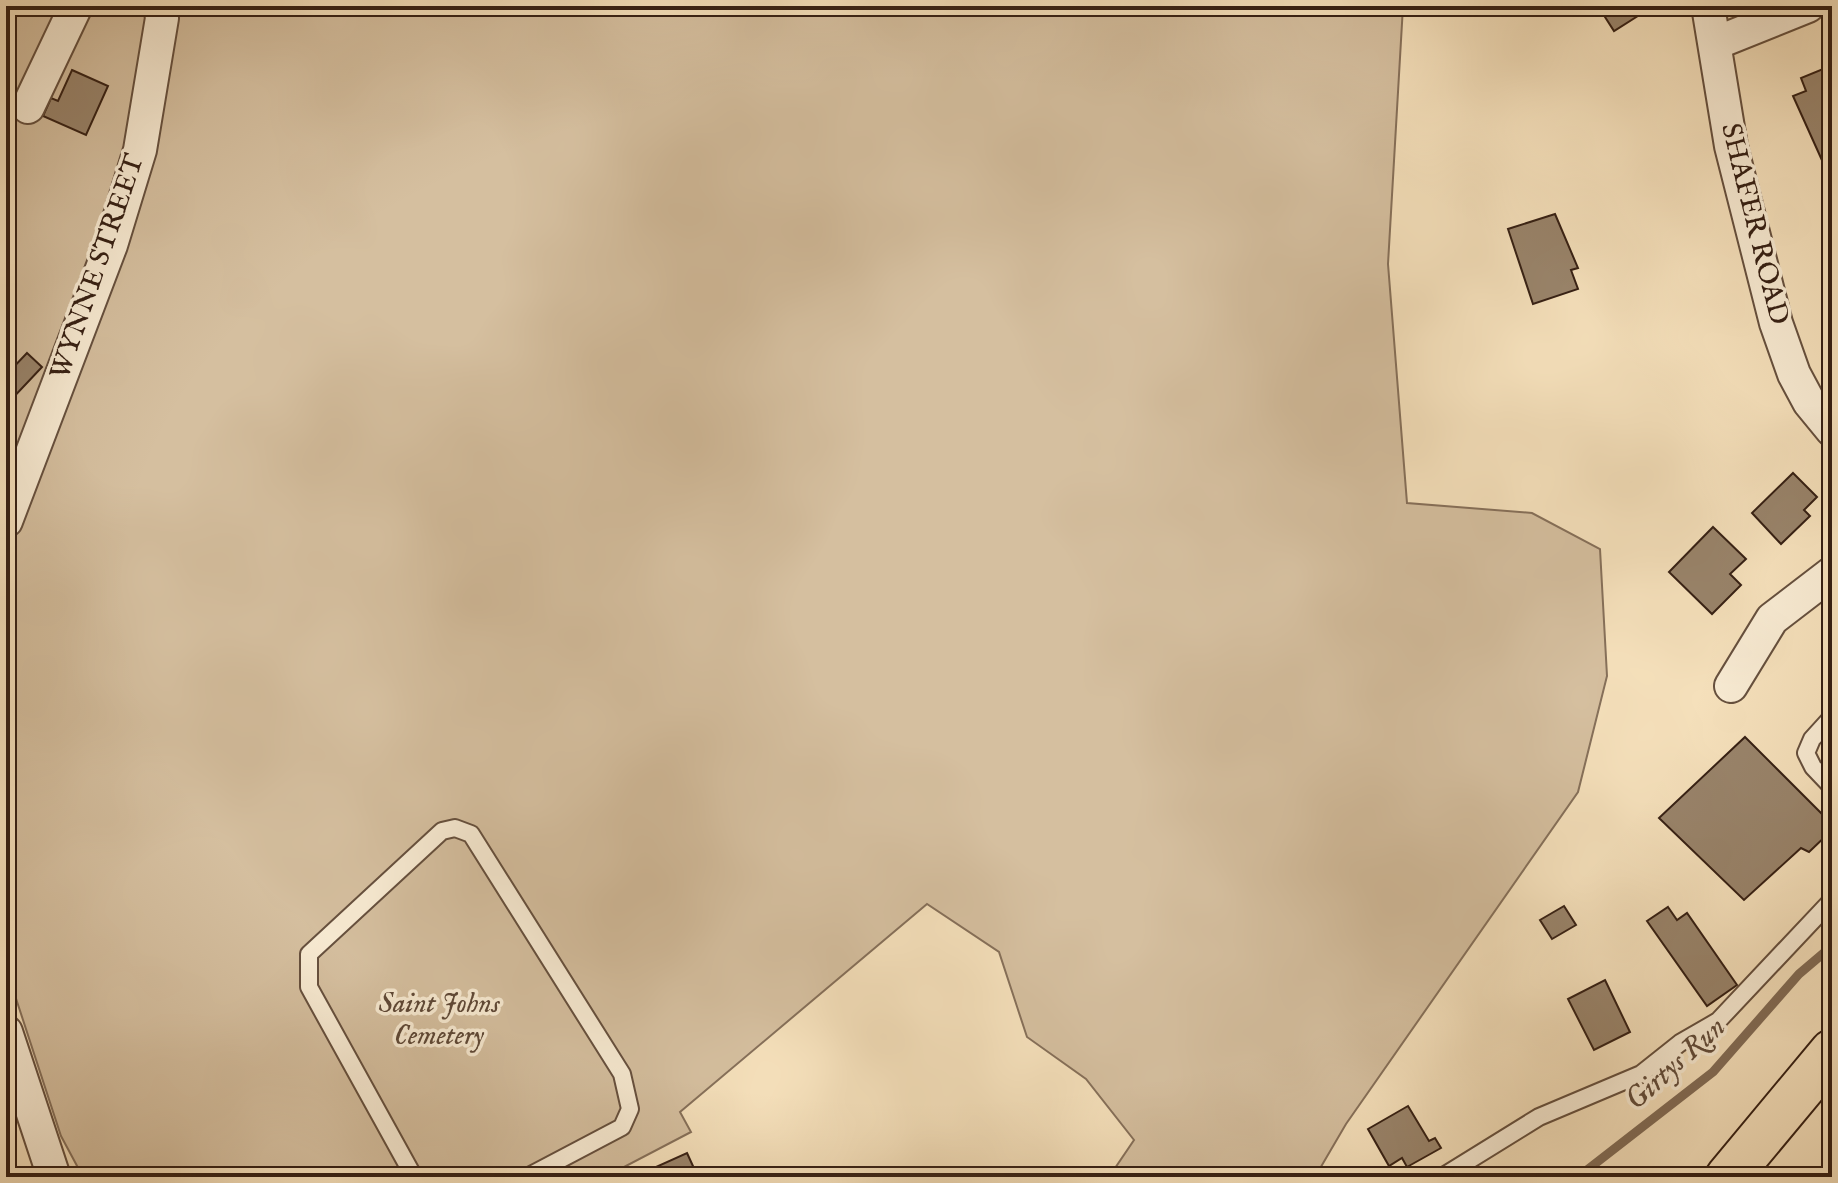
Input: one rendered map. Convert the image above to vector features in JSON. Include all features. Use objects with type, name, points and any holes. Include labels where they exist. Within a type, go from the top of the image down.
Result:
[{"type":"main road","points":[[1728,1177],[1832,1052]]},
{"type":"street","points":[[28,107],[76,6]]},
{"type":"street","name":"WYNNE STREET","points":[[6,521],[111,245],[136,164],[162,18],[160,6]]},
{"type":"street","name":"SHAFER ROAD","points":[[1708,6],[1731,146],[1776,323],[1794,374],[1809,402],[1832,430]]},
{"type":"street","points":[[1716,43],[1808,6]]},
{"type":"street","points":[[1731,686],[1772,619],[1832,573]]},
{"type":"street","points":[[6,1032],[54,1177]]},
{"type":"lane","points":[[1832,717],[1812,739],[1806,753],[1813,767],[1832,787]]},
{"type":"lane","points":[[414,1177],[309,987],[309,954],[442,831],[455,828],[471,834],[622,1074],[630,1109],[622,1127],[527,1177]]},
{"type":"lane","points":[[1442,1177],[1539,1117],[1641,1074],[1680,1043],[1718,1021],[1832,900]]},
{"type":"green space","name":"Saint Johns Cemetery","points":[[6,6],[1403,6],[1388,264],[1407,503],[1532,513],[1600,549],[1607,676],[1578,792],[1346,1124],[1315,1177],[1109,1177],[1134,1140],[1086,1079],[1027,1037],[999,952],[927,904],[680,1112],[691,1132],[605,1177],[83,1177],[61,1136],[6,968]]},
{"type":"building","points":[[1598,6],[1636,6],[1641,14],[1614,31]]},
{"type":"building","points":[[1823,69],[1828,81],[1832,79],[1830,178],[1793,96],[1806,91],[1801,78]]},
{"type":"building","points":[[72,70],[108,86],[86,135],[43,116],[51,98],[58,101]]},
{"type":"building","points":[[1555,214],[1578,268],[1571,270],[1578,289],[1533,304],[1508,229]]},
{"type":"building","points":[[27,353],[42,367],[9,402],[6,375]]},
{"type":"building","points":[[1793,473],[1817,497],[1804,510],[1810,516],[1781,544],[1752,513]]},
{"type":"building","points":[[1713,527],[1746,559],[1730,574],[1741,585],[1712,614],[1669,572]]},
{"type":"building","points":[[1745,737],[1832,824],[1832,830],[1809,852],[1801,848],[1744,900],[1659,818]]},
{"type":"building","points":[[1564,906],[1576,925],[1552,939],[1540,920]]},
{"type":"building","points":[[1668,907],[1677,920],[1687,913],[1737,985],[1707,1006],[1647,921]]},
{"type":"building","points":[[1605,980],[1630,1032],[1594,1050],[1568,999]]},
{"type":"building","points":[[1408,1106],[1429,1141],[1435,1138],[1441,1148],[1407,1167],[1402,1158],[1389,1166],[1368,1129]]},
{"type":"building","points":[[687,1153],[698,1177],[649,1177],[647,1171]]},
{"type":"waterway","name":"Girtys Run","points":[[1578,1177],[1713,1072],[1799,974],[1832,946]]}]
